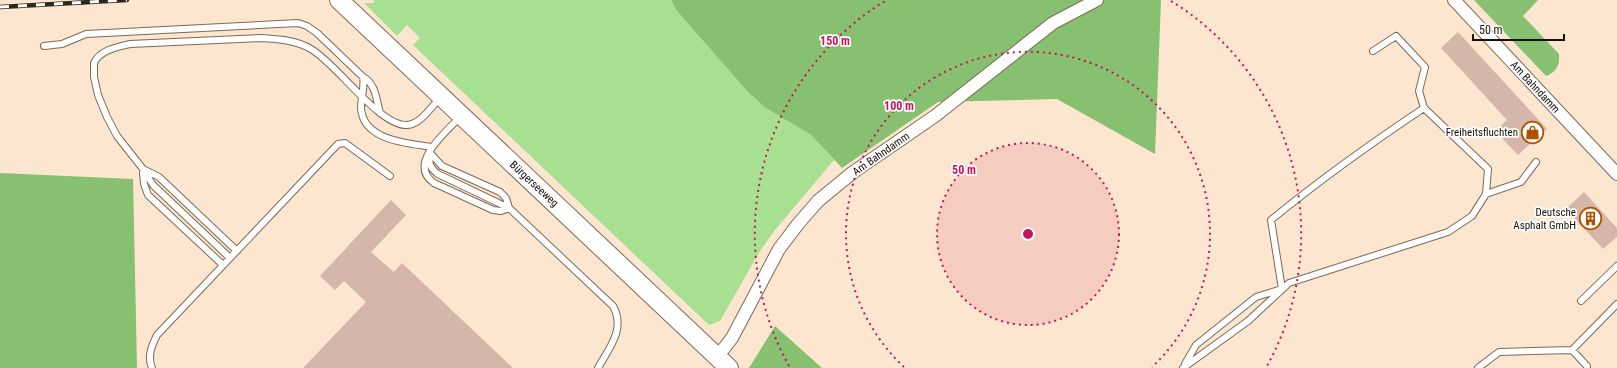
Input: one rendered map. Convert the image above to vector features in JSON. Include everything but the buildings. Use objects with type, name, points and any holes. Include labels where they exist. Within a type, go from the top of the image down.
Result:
[{"type":"street","name":"Bürgerseeweg","points":[[339,0],[723,362]]},
{"type":"street","name":"Am Bahndamm","points":[[723,362],[732,338],[779,249],[798,224],[824,196],[852,173],[935,116],[1053,23],[1097,0]]},
{"type":"street","name":"Am Bahndamm","points":[[1454,0],[1617,174]]},
{"type":"lane","points":[[44,46],[62,44],[86,34],[298,23],[312,29],[363,77],[370,81],[373,86],[380,113]]},
{"type":"lane","points":[[1183,367],[1248,320],[1289,283],[1448,232],[1472,216],[1486,194],[1488,170],[1424,108],[1419,91],[1425,67],[1396,36],[1373,51]]},
{"type":"lane","points":[[230,258],[152,185],[143,169],[117,136],[98,95],[94,77],[94,63],[100,55],[113,48],[130,44],[260,38],[290,41],[310,48],[322,56],[380,113],[399,124],[407,125],[415,123],[441,97]]},
{"type":"lane","points":[[363,77],[363,116],[366,123],[374,132],[384,137],[431,150]]},
{"type":"lane","points":[[1282,289],[1271,220],[1316,183],[1367,146],[1424,108]]},
{"type":"lane","points":[[461,116],[431,150],[425,160],[423,166],[428,179],[493,210],[501,211],[509,208]]},
{"type":"lane","points":[[152,368],[149,354],[157,335],[338,144],[345,143],[390,176]]},
{"type":"lane","points":[[431,150],[435,161],[442,166],[500,192],[506,198],[509,208]]},
{"type":"lane","points":[[431,150],[430,165],[433,170],[438,174],[509,208],[613,306],[618,314],[619,321],[616,333],[598,368]]},
{"type":"lane","points":[[1486,194],[1521,182],[1536,162]]},
{"type":"lane","points":[[143,169],[159,177],[237,250]]},
{"type":"lane","points":[[143,169],[144,184],[148,195],[223,266]]},
{"type":"lane","points":[[1581,301],[1617,266]]},
{"type":"lane","points":[[1183,367],[1196,345],[1256,297],[1282,289]]},
{"type":"lane","points":[[1478,368],[1499,352],[1572,350],[1617,304]]},
{"type":"lane","points":[[1572,350],[1587,366],[1586,368]]},
{"type":"green space","points":[[374,0],[671,0],[677,11],[747,91],[810,134],[834,160],[775,230],[760,251],[720,321],[709,325],[413,45],[420,38],[407,25],[397,36],[364,3],[374,3]]},
{"type":"green space","points":[[671,0],[1161,0],[1155,154],[1057,99],[938,102],[842,168],[810,134],[766,108],[747,91],[677,11]]},
{"type":"green space","points":[[1474,0],[1538,0],[1523,16],[1559,54],[1557,68],[1546,76]]},
{"type":"green space","points":[[0,173],[133,179],[137,368],[0,368]]},
{"type":"green space","points":[[775,326],[822,368],[749,368]]},
{"type":"railway","points":[[0,7],[127,0]]},
{"type":"place","name":"Freiheitsfluchten","points":[[1533,132]]},
{"type":"place","name":"Deutsche Asphalt GmbH","points":[[1591,218]]}]
